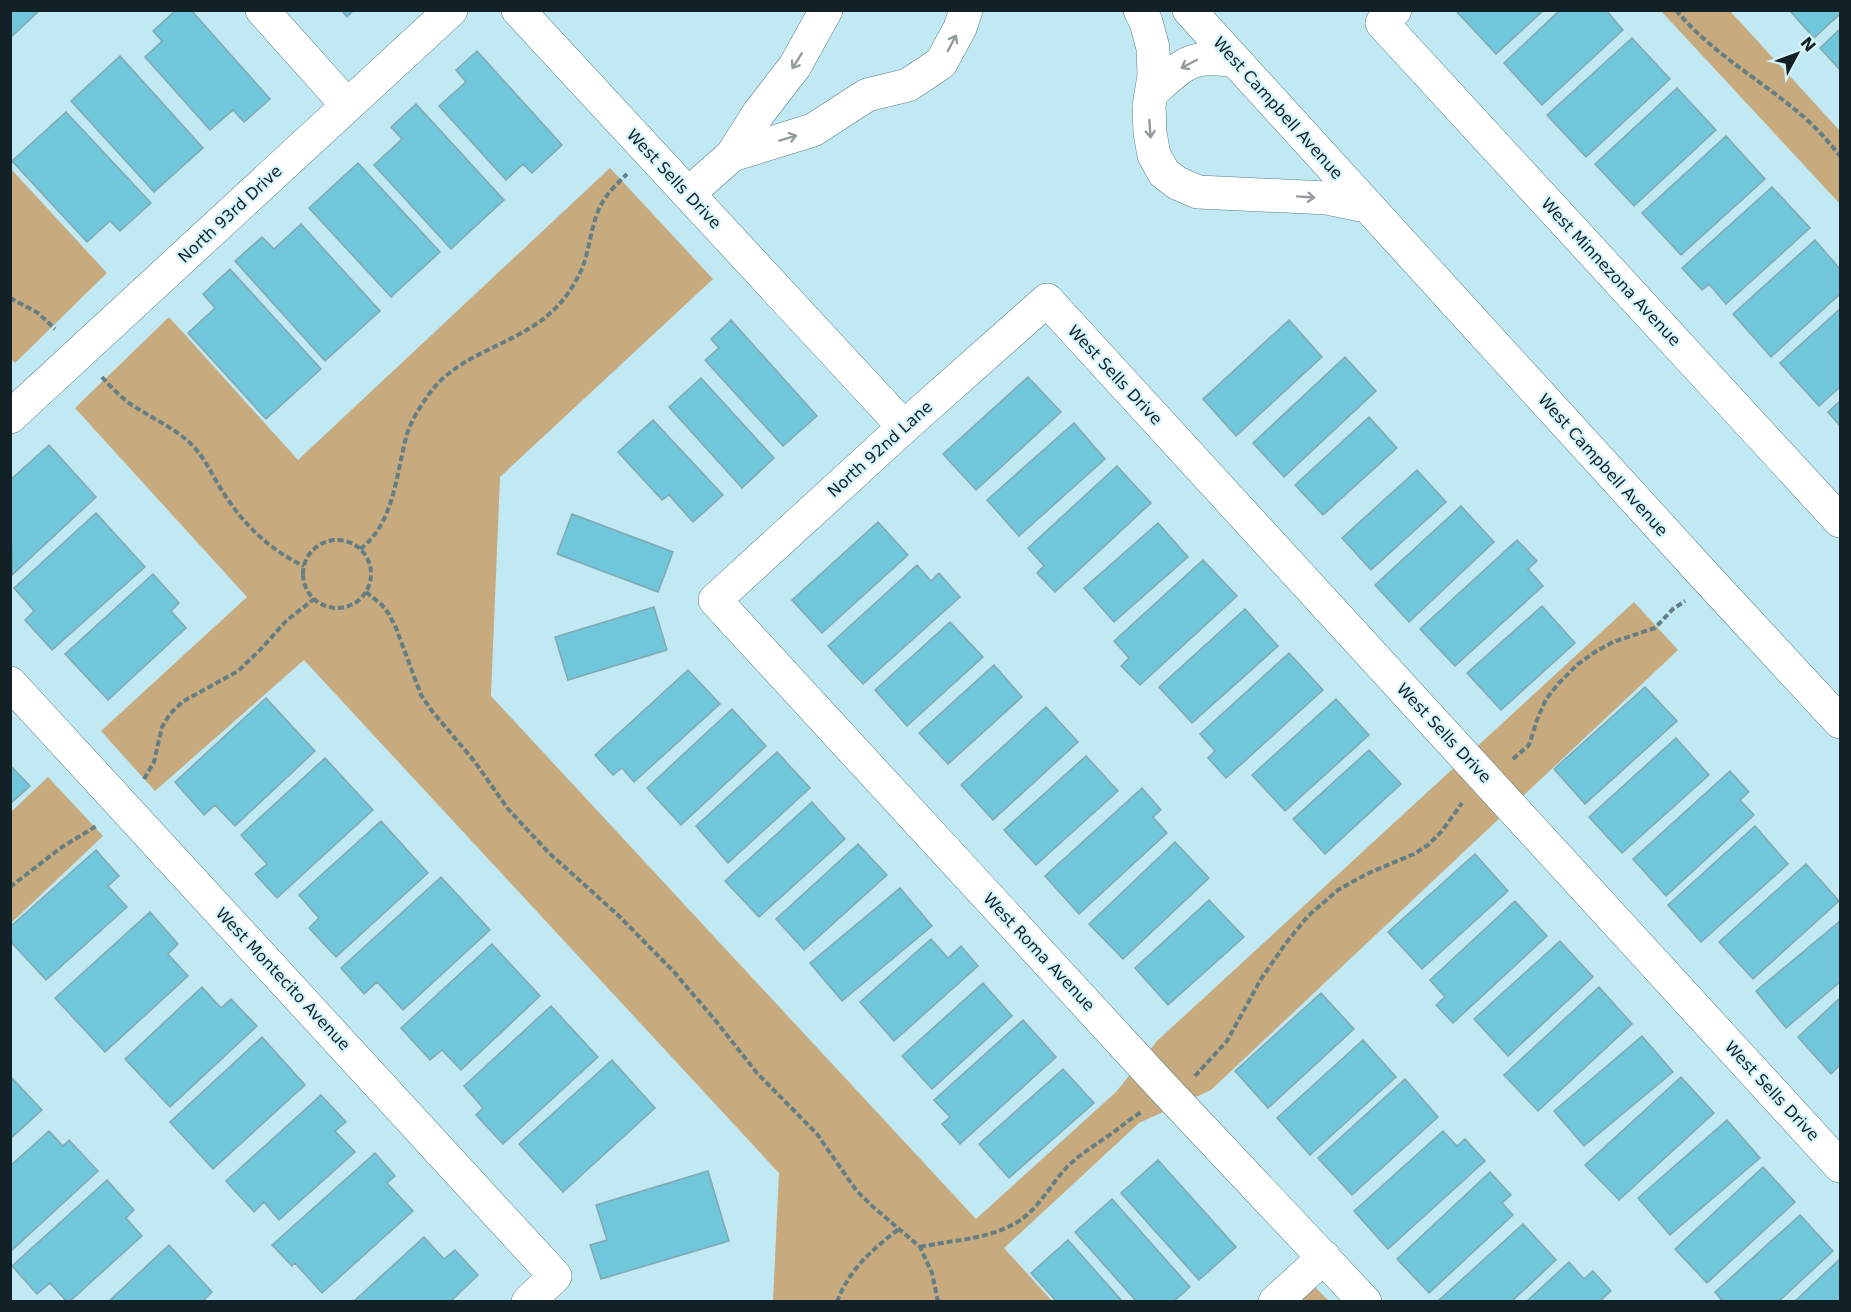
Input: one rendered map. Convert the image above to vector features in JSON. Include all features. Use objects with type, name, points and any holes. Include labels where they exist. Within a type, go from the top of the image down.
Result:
[{"type":"street","points":[[262,10],[347,105]]},
{"type":"street","name":"North 93rd Drive","points":[[10,417],[450,10]]},
{"type":"street","name":"West Sells Drive","points":[[518,10],[904,427]]},
{"type":"street","points":[[688,194],[732,155],[758,114],[795,66],[826,10]]},
{"type":"street","points":[[732,155],[813,130],[867,95],[908,85],[941,63],[960,28],[966,10]]},
{"type":"street","name":"West Campbell Avenue","points":[[1140,10],[1153,48],[1154,76],[1149,106],[1150,133],[1154,155],[1164,173],[1177,183],[1198,192],[1327,198],[1366,206]]},
{"type":"street","name":"West Campbell Avenue","points":[[1189,10],[1840,722]]},
{"type":"street","name":"West Minnezona Avenue","points":[[1388,17],[1840,521]]},
{"type":"street","points":[[1151,93],[1187,63],[1200,58],[1215,57],[1235,61]]},
{"type":"street","name":"West Sells Drive","points":[[1047,300],[1840,1166]]},
{"type":"street","name":"North 92nd Lane","points":[[716,600],[904,427],[1047,300]]},
{"type":"street","name":"West Roma Avenue","points":[[716,600],[1172,1097],[1365,1302]]},
{"type":"street","name":"West Montecito Avenue","points":[[10,683],[555,1276],[528,1302]]},
{"type":"street","points":[[1275,1302],[1324,1257]]},
{"type":"path","points":[[1676,10],[1706,42],[1804,117],[1824,136],[1840,156]]},
{"type":"path","points":[[360,549],[366,545],[380,526],[389,507],[397,484],[406,436],[416,414],[431,392],[455,367],[528,330],[546,318],[562,301],[583,266],[601,204],[626,175],[651,154]]},
{"type":"path","points":[[10,298],[38,313],[125,400],[192,444],[229,501],[252,529],[267,544],[304,566]]},
{"type":"path","points":[[341,540],[360,549],[368,559],[371,581],[359,601],[349,607],[337,609],[326,607],[309,593],[304,583],[304,566],[311,552],[320,545],[341,540]]},
{"type":"path","points":[[920,1247],[996,1233],[1017,1223],[1033,1209],[1079,1155],[1110,1135],[1127,1120],[1144,1110],[1149,1115],[1172,1097],[1203,1069],[1227,1041],[1261,980],[1286,942],[1308,916],[1345,886],[1414,854],[1428,845],[1442,831],[1462,802],[1529,745],[1546,699],[1578,664],[1613,642],[1655,628],[1672,609],[1686,601],[1709,580]]},
{"type":"path","points":[[366,592],[389,614],[421,695],[470,755],[508,809],[549,853],[618,915],[674,972],[758,1073],[817,1134],[856,1190],[920,1247],[932,1273],[938,1302]]},
{"type":"path","points":[[10,887],[62,847],[108,818],[139,794],[143,780],[154,762],[162,727],[170,714],[182,702],[238,671],[286,621],[314,599]]},
{"type":"path","points":[[837,1302],[841,1290],[860,1263],[900,1228]]},
{"type":"shaded area","points":[[1661,11],[1730,11],[1840,131],[1840,204]]},
{"type":"shaded area","points":[[610,168],[713,279],[500,477],[491,696],[976,1219],[1116,1092],[1157,1041],[1634,602],[1678,650],[1211,1090],[1139,1123],[1004,1248],[1052,1301],[773,1301],[779,1173],[304,660],[155,791],[101,731],[247,597],[75,408],[169,317],[298,460]]},
{"type":"shaded area","points":[[11,169],[107,273],[15,363],[10,358]]},
{"type":"shaded area","points":[[48,777],[103,836],[11,923],[11,812]]},
{"type":"shaded area","points":[[1315,1287],[1329,1301],[1300,1302]]},
{"type":"building","points":[[10,10],[40,10],[10,38]]},
{"type":"building","points":[[176,10],[191,10],[270,99],[244,122],[233,110],[210,130],[145,57],[162,41],[153,31]]},
{"type":"building","points":[[341,10],[354,10],[347,17]]},
{"type":"building","points":[[1459,10],[1544,10],[1496,54],[1457,12]]},
{"type":"building","points":[[1560,10],[1606,10],[1623,30],[1542,105],[1504,63]]},
{"type":"building","points":[[1789,10],[1840,10],[1840,14],[1814,38]]},
{"type":"building","points":[[1840,29],[1840,70],[1820,48]]},
{"type":"building","points":[[1632,38],[1670,79],[1586,157],[1547,115]]},
{"type":"building","points":[[477,51],[562,145],[532,173],[523,164],[506,180],[439,106],[466,82],[456,70]]},
{"type":"building","points":[[120,56],[203,148],[154,192],[71,101]]},
{"type":"building","points":[[1677,88],[1716,130],[1634,206],[1595,164]]},
{"type":"building","points":[[416,104],[504,200],[451,249],[374,165],[402,139],[391,127]]},
{"type":"building","points":[[66,112],[151,203],[120,231],[110,221],[87,242],[12,161]]},
{"type":"building","points":[[1726,136],[1765,179],[1681,255],[1642,213]]},
{"type":"building","points":[[358,163],[440,252],[391,297],[309,208]]},
{"type":"building","points":[[1772,187],[1810,228],[1726,304],[1709,284],[1702,290],[1682,268]]},
{"type":"building","points":[[301,224],[380,311],[325,361],[235,261],[262,237],[274,249]]},
{"type":"building","points":[[1815,240],[1840,269],[1840,294],[1771,357],[1733,314]]},
{"type":"building","points":[[230,269],[321,369],[266,419],[188,333],[215,308],[203,294]]},
{"type":"building","points":[[1840,309],[1840,387],[1819,406],[1780,363]]},
{"type":"building","points":[[731,320],[817,416],[783,446],[705,360],[719,348],[711,339]]},
{"type":"building","points":[[1289,320],[1322,357],[1236,436],[1203,399]]},
{"type":"building","points":[[1345,357],[1376,391],[1284,477],[1253,443]]},
{"type":"building","points":[[1028,377],[1061,412],[976,490],[943,454]]},
{"type":"building","points":[[701,378],[774,458],[742,488],[669,407]]},
{"type":"building","points":[[1840,401],[1840,426],[1828,412]]},
{"type":"building","points":[[1369,417],[1397,448],[1323,515],[1295,485]]},
{"type":"building","points":[[653,420],[723,495],[693,522],[669,495],[662,500],[618,452]]},
{"type":"building","points":[[1074,423],[1105,459],[1019,536],[987,500]]},
{"type":"building","points":[[49,445],[96,497],[12,575],[10,480]]},
{"type":"building","points":[[1117,466],[1151,503],[1055,592],[1037,573],[1044,566],[1028,548]]},
{"type":"building","points":[[1417,470],[1446,502],[1371,570],[1342,538]]},
{"type":"building","points":[[1461,506],[1494,542],[1409,622],[1375,585]]},
{"type":"building","points":[[96,513],[145,567],[52,650],[25,620],[34,611],[14,588]]},
{"type":"building","points":[[572,514],[673,552],[658,592],[557,554]]},
{"type":"building","points":[[878,522],[908,555],[822,633],[792,600]]},
{"type":"building","points":[[1158,523],[1188,557],[1114,622],[1084,588]]},
{"type":"building","points":[[1517,540],[1537,561],[1528,569],[1543,586],[1455,666],[1420,629]]},
{"type":"building","points":[[1203,560],[1237,596],[1140,685],[1121,666],[1129,658],[1114,641]]},
{"type":"building","points":[[917,565],[931,581],[939,573],[960,597],[863,684],[828,646]]},
{"type":"building","points":[[153,574],[179,603],[171,611],[186,628],[108,700],[65,654]]},
{"type":"building","points":[[1542,606],[1575,643],[1501,710],[1467,673]]},
{"type":"building","points":[[654,607],[667,650],[568,680],[555,637]]},
{"type":"building","points":[[1245,609],[1278,646],[1192,723],[1159,687]]},
{"type":"building","points":[[950,622],[983,657],[907,726],[875,690]]},
{"type":"building","points":[[1289,653],[1323,690],[1226,778],[1208,758],[1215,751],[1200,734]]},
{"type":"building","points":[[994,665],[1022,697],[948,764],[919,733]]},
{"type":"building","points":[[688,670],[720,704],[634,782],[622,768],[613,775],[595,755]]},
{"type":"building","points":[[1645,687],[1677,721],[1585,804],[1554,769]]},
{"type":"building","points":[[266,698],[315,751],[235,826],[215,805],[204,815],[175,782]]},
{"type":"building","points":[[1336,699],[1369,735],[1285,811],[1252,775]]},
{"type":"building","points":[[1046,707],[1078,742],[993,820],[961,785]]},
{"type":"building","points":[[732,709],[766,746],[681,825],[647,788]]},
{"type":"building","points":[[1676,738],[1709,775],[1622,853],[1589,817]]},
{"type":"building","points":[[1369,750],[1401,784],[1325,854],[1293,819]]},
{"type":"building","points":[[777,752],[810,788],[728,863],[696,826]]},
{"type":"building","points":[[1086,756],[1118,791],[1036,865],[1004,830]]},
{"type":"building","points":[[325,758],[373,810],[277,898],[255,874],[267,864],[241,835]]},
{"type":"building","points":[[10,765],[30,786],[10,804]]},
{"type":"building","points":[[1730,771],[1749,792],[1740,800],[1754,815],[1666,896],[1633,859]]},
{"type":"building","points":[[1142,788],[1161,810],[1153,817],[1167,833],[1079,914],[1045,876]]},
{"type":"building","points":[[812,802],[845,839],[759,917],[725,881]]},
{"type":"building","points":[[381,821],[428,873],[336,957],[309,928],[319,918],[299,895]]},
{"type":"building","points":[[1755,826],[1788,864],[1701,942],[1668,905]]},
{"type":"building","points":[[1175,842],[1209,878],[1123,959],[1089,924]]},
{"type":"building","points":[[858,844],[887,875],[804,950],[776,919]]},
{"type":"building","points":[[96,850],[119,876],[108,886],[127,907],[46,980],[10,941],[10,927]]},
{"type":"building","points":[[1475,854],[1508,891],[1422,969],[1388,932]]},
{"type":"building","points":[[1806,864],[1839,901],[1753,979],[1719,942]]},
{"type":"building","points":[[441,877],[490,930],[403,1010],[377,982],[364,994],[341,968]]},
{"type":"building","points":[[900,888],[932,926],[842,1001],[810,963]]},
{"type":"building","points":[[1209,900],[1244,937],[1168,1005],[1135,968]]},
{"type":"building","points":[[1515,901],[1547,936],[1453,1023],[1436,1005],[1445,997],[1430,980]]},
{"type":"building","points":[[150,912],[178,944],[168,954],[188,976],[105,1052],[55,998]]},
{"type":"building","points":[[1840,921],[1840,982],[1786,1028],[1756,991]]},
{"type":"building","points":[[931,939],[948,958],[961,946],[978,966],[894,1041],[860,1002]]},
{"type":"building","points":[[1560,941],[1593,977],[1508,1056],[1474,1019]]},
{"type":"building","points":[[492,944],[540,996],[461,1070],[442,1050],[430,1060],[401,1028]]},
{"type":"building","points":[[983,983],[1012,1016],[932,1089],[902,1056]]},
{"type":"building","points":[[202,987],[221,1008],[231,999],[257,1026],[170,1107],[125,1059]]},
{"type":"building","points":[[1599,987],[1632,1024],[1538,1111],[1504,1075]]},
{"type":"building","points":[[1321,993],[1354,1029],[1268,1108],[1235,1071]]},
{"type":"building","points":[[1840,998],[1840,1065],[1831,1074],[1798,1037]]},
{"type":"building","points":[[551,1006],[598,1057],[503,1144],[476,1115],[483,1108],[464,1086]]},
{"type":"building","points":[[1023,1020],[1056,1057],[960,1144],[942,1124],[950,1117],[934,1100]]},
{"type":"building","points":[[1642,1036],[1673,1072],[1584,1146],[1554,1111]]},
{"type":"building","points":[[262,1037],[305,1085],[213,1169],[170,1122]]},
{"type":"building","points":[[1363,1040],[1396,1077],[1310,1155],[1277,1118]]},
{"type":"building","points":[[612,1060],[655,1108],[563,1192],[519,1144]]},
{"type":"building","points":[[1063,1069],[1094,1103],[1009,1178],[979,1144]]},
{"type":"building","points":[[10,1076],[42,1110],[10,1139]]},
{"type":"building","points":[[1681,1077],[1714,1113],[1619,1200],[1585,1165]]},
{"type":"building","points":[[1405,1079],[1438,1117],[1352,1195],[1318,1158]]},
{"type":"building","points":[[321,1095],[346,1122],[335,1131],[355,1152],[279,1220],[264,1202],[254,1212],[226,1181]]},
{"type":"building","points":[[1727,1120],[1760,1158],[1670,1235],[1638,1198]]},
{"type":"building","points":[[49,1131],[63,1146],[69,1140],[98,1171],[10,1252],[10,1166]]},
{"type":"building","points":[[1443,1131],[1457,1146],[1465,1139],[1485,1161],[1388,1249],[1354,1211]]},
{"type":"building","points":[[375,1153],[395,1176],[387,1183],[413,1211],[322,1293],[295,1263],[292,1266],[272,1245]]},
{"type":"building","points":[[1158,1160],[1236,1247],[1199,1280],[1121,1193]]},
{"type":"building","points":[[1763,1167],[1795,1202],[1707,1283],[1675,1249]]},
{"type":"building","points":[[708,1171],[729,1241],[601,1279],[590,1245],[607,1240],[596,1205]]},
{"type":"building","points":[[1490,1172],[1511,1195],[1502,1203],[1513,1215],[1429,1293],[1397,1259]]},
{"type":"building","points":[[107,1180],[134,1210],[126,1218],[142,1236],[69,1302],[50,1283],[37,1294],[12,1266]]},
{"type":"building","points":[[1112,1199],[1190,1287],[1173,1302],[1137,1302],[1075,1232]]},
{"type":"building","points":[[1800,1215],[1833,1251],[1778,1302],[1723,1302],[1715,1292]]},
{"type":"building","points":[[1523,1224],[1556,1260],[1511,1302],[1437,1302]]},
{"type":"building","points":[[424,1237],[444,1259],[455,1250],[478,1275],[450,1302],[353,1302]]},
{"type":"building","points":[[1068,1240],[1123,1302],[1057,1302],[1031,1273]]},
{"type":"building","points":[[169,1245],[212,1292],[202,1302],[108,1302]]},
{"type":"building","points":[[1840,1259],[1840,1302],[1794,1302]]},
{"type":"building","points":[[1569,1262],[1584,1279],[1593,1271],[1611,1291],[1599,1302],[1526,1302]]}]
